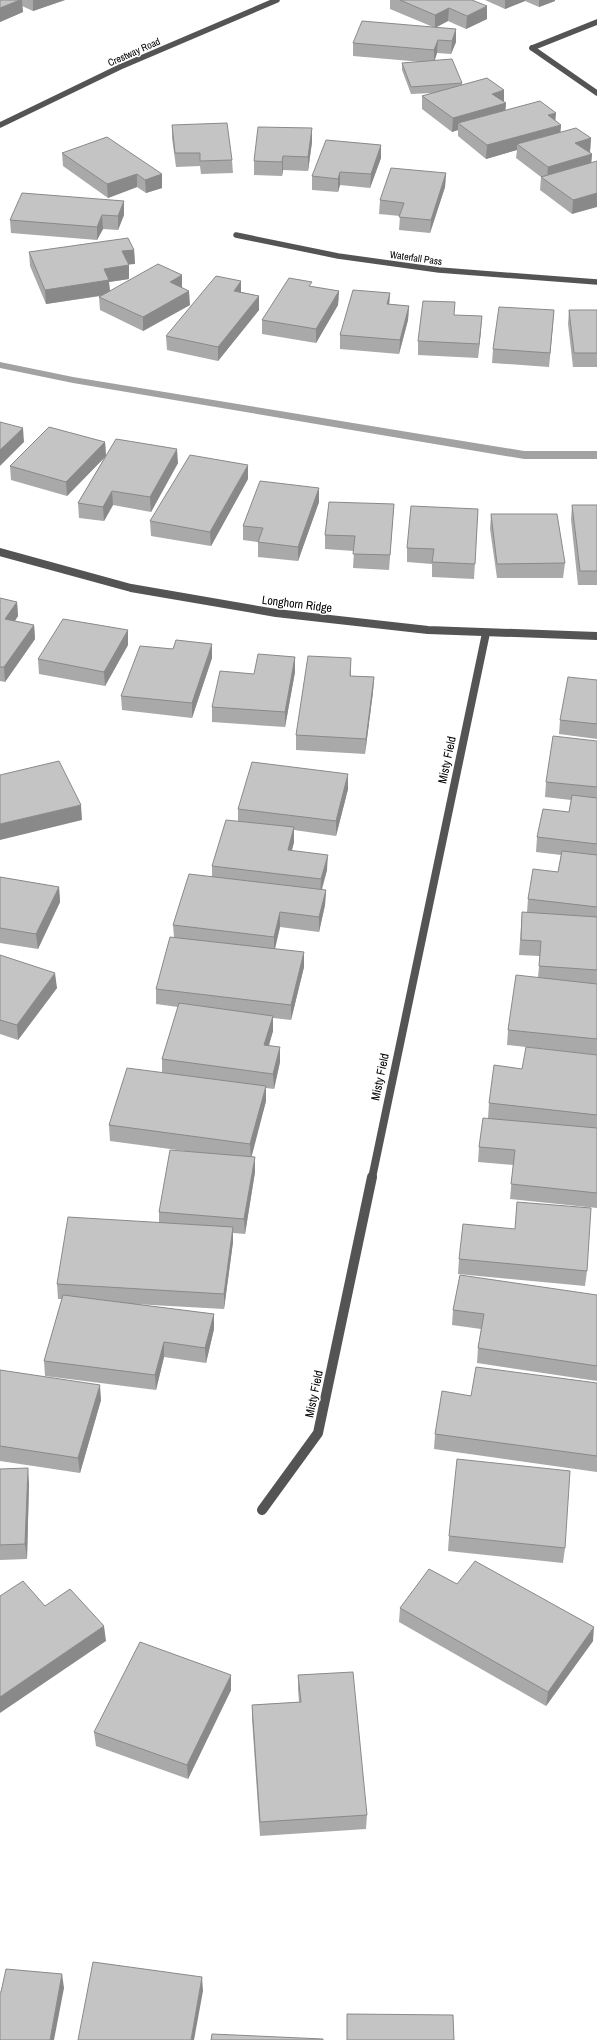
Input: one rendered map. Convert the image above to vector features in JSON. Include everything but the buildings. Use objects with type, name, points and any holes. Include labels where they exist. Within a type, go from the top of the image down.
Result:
[{"type":"street","name":"Crestway Road","points":[[0,125],[120,67],[277,0]]},
{"type":"street","points":[[597,22],[532,48],[597,92]]},
{"type":"street","name":"Waterfall Pass","points":[[236,235],[338,256],[439,270],[597,282]]},
{"type":"street","name":"Longhorn Ridge","points":[[0,552],[131,588],[276,613],[428,630],[597,636]]},
{"type":"street","name":"Misty Field","points":[[262,1510],[318,1433],[486,632]]},
{"type":"waterway","points":[[0,365],[73,380],[524,455],[597,455]]}]
